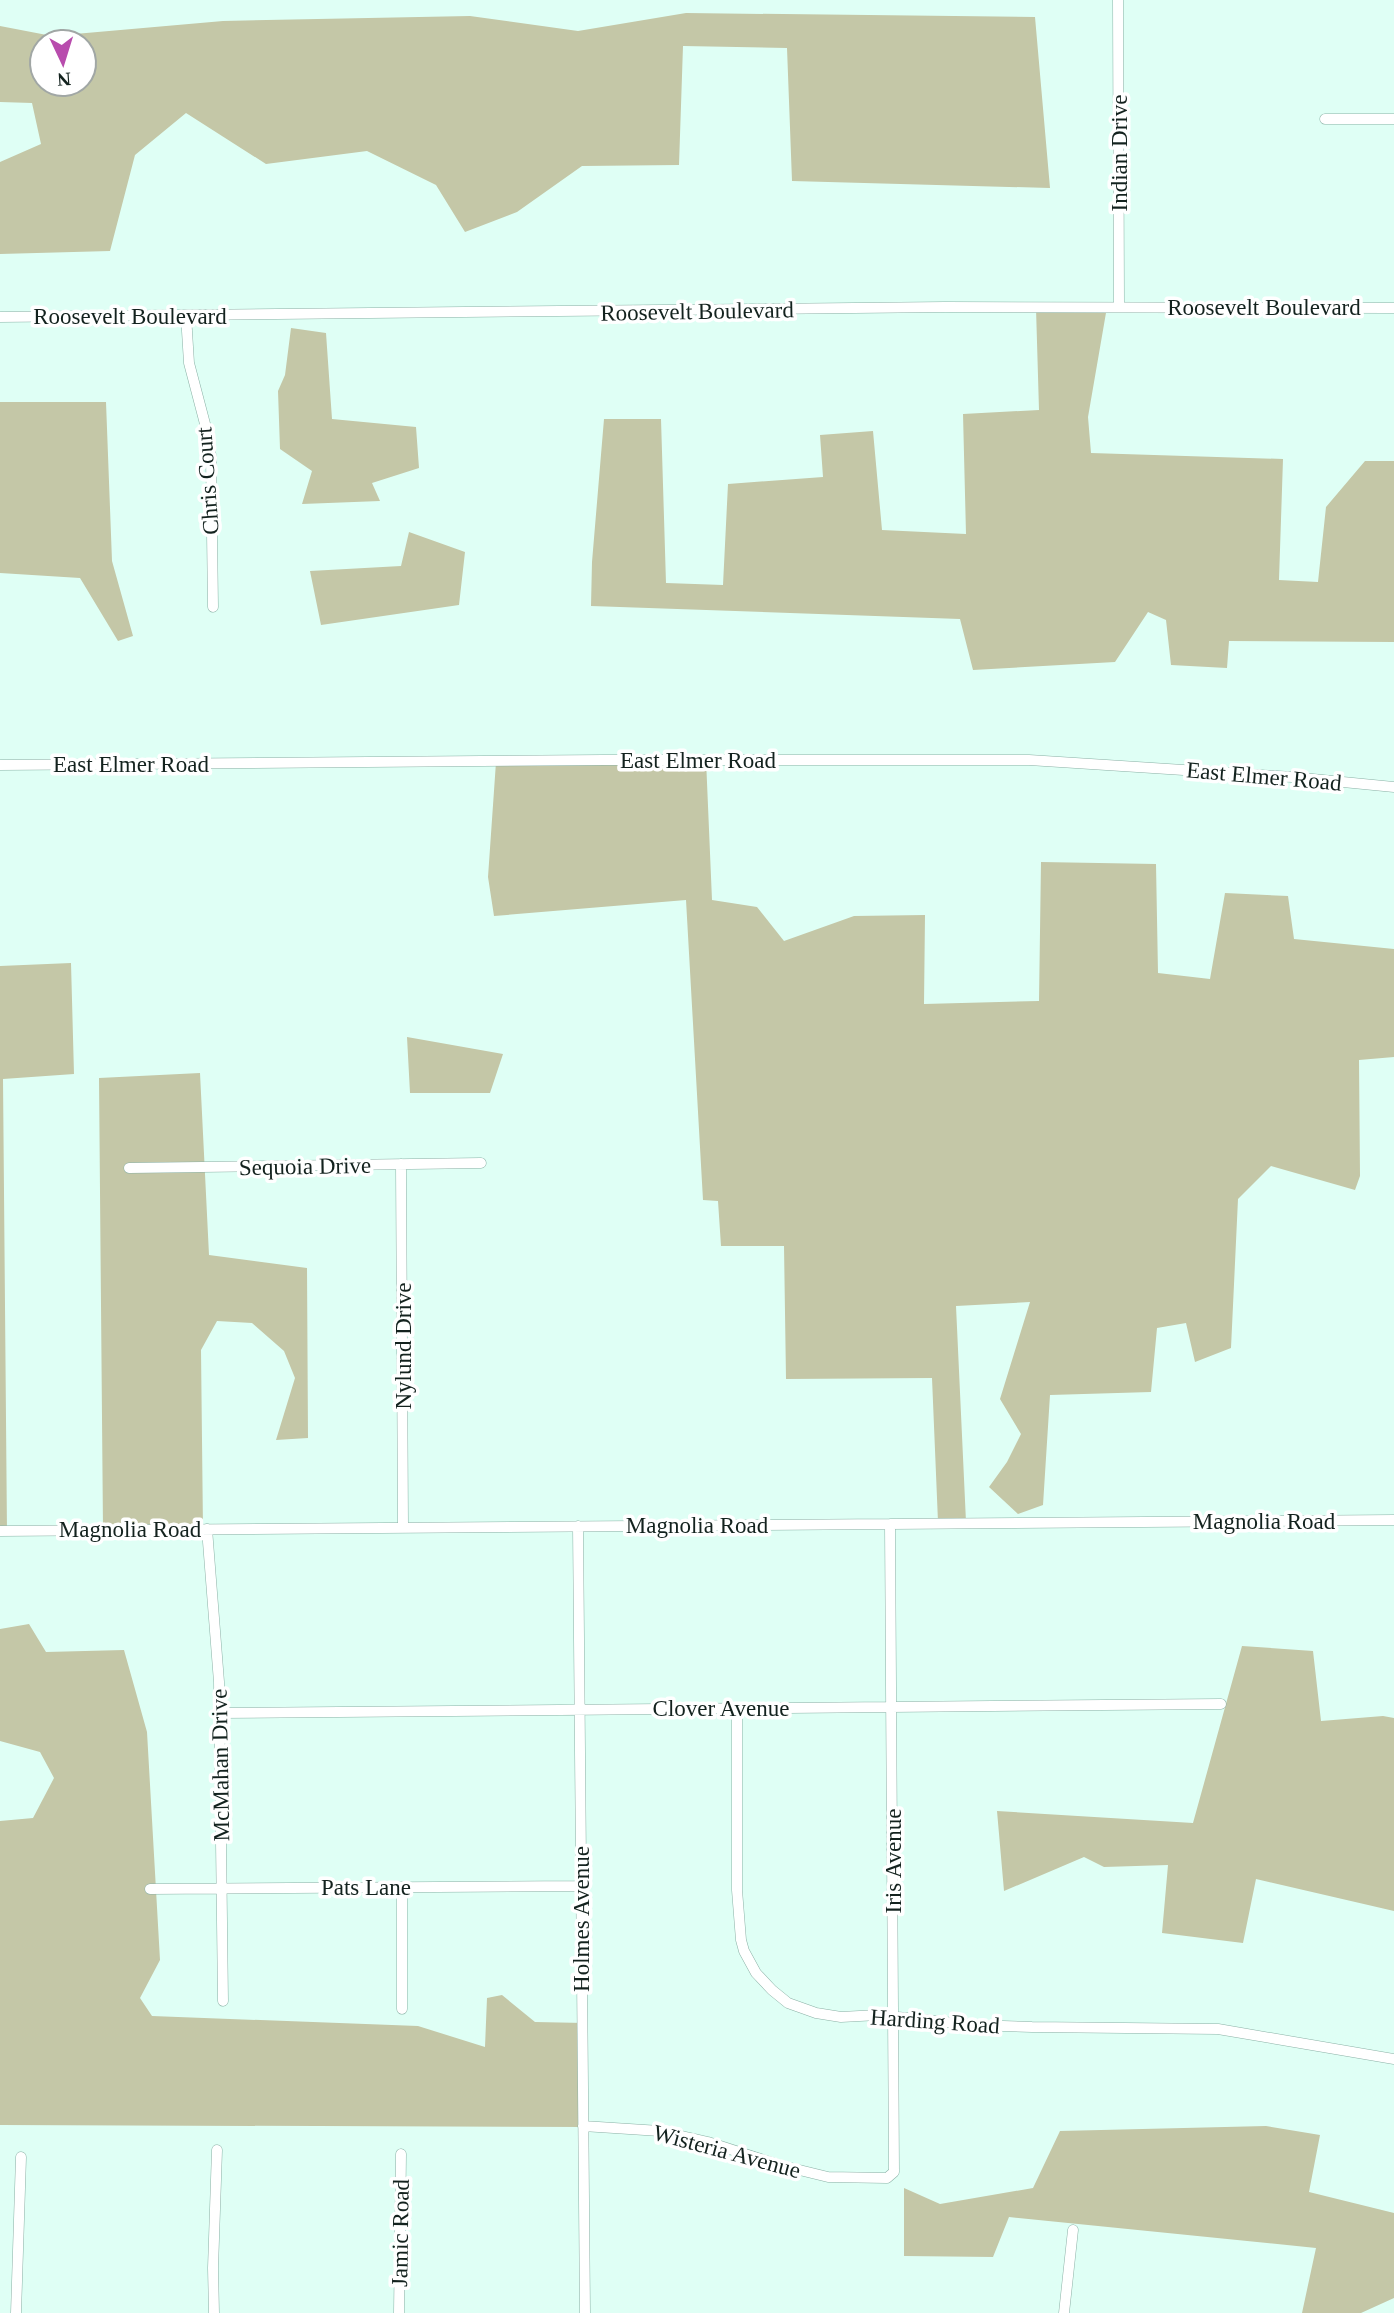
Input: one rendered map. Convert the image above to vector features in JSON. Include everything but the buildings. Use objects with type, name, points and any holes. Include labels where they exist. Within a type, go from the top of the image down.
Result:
[{"type":"street","name":"Indian Drive","points":[[1118,0],[1119,306]]},
{"type":"street","points":[[1325,119],[1394,118]]},
{"type":"street","name":"Roosevelt Boulevard","points":[[0,317],[1119,306],[1394,308]]},
{"type":"street","name":"Chris Court","points":[[186,316],[189,363],[209,439],[211,457],[213,607]]},
{"type":"street","name":"East Elmer Road","points":[[0,765],[1030,760],[1394,786]]},
{"type":"street","name":"Sequoia Drive","points":[[129,1168],[481,1163]]},
{"type":"street","name":"Nylund Drive","points":[[401,1164],[403,1527]]},
{"type":"street","name":"Magnolia Road","points":[[0,1531],[1394,1520]]},
{"type":"street","name":"Iris Avenue","points":[[870,2178],[887,2178],[894,2172],[895,2167],[890,1524]]},
{"type":"street","name":"Holmes Avenue","points":[[578,1526],[585,2313]]},
{"type":"street","name":"McMahan Drive","points":[[207,1529],[220,1713],[223,2001]]},
{"type":"street","name":"Clover Avenue","points":[[220,1713],[1221,1704]]},
{"type":"street","name":"Harding Road","points":[[737,1708],[739,1927],[744,1951],[756,1973],[772,1990],[798,2008],[841,2017],[894,2016],[974,2025],[1218,2029],[1394,2059]]},
{"type":"street","name":"Pats Lane","points":[[150,1889],[581,1886]]},
{"type":"street","points":[[402,1887],[402,2009]]},
{"type":"street","name":"Wisteria Avenue","points":[[583,2126],[660,2131],[828,2177],[870,2178]]},
{"type":"street","points":[[214,2313],[217,2150]]},
{"type":"street","name":"Jamic Road","points":[[399,2313],[401,2154]]},
{"type":"street","points":[[16,2313],[21,2157]]},
{"type":"street","points":[[1064,2313],[1073,2230]]},
{"type":"green space","points":[[686,13],[1035,17],[1050,188],[792,181],[787,48],[683,46],[679,165],[582,166],[517,212],[465,232],[436,185],[367,151],[266,164],[186,113],[135,155],[110,251],[0,254],[0,162],[41,144],[32,103],[0,102],[0,26],[28,31],[28,98],[98,98],[98,32],[223,21],[470,16],[578,31]]},
{"type":"green space","points":[[1107,307],[1088,417],[1091,453],[1283,459],[1279,580],[1318,582],[1326,507],[1365,461],[1394,461],[1394,642],[1229,641],[1227,668],[1171,665],[1166,620],[1148,612],[1115,662],[973,670],[960,619],[591,606],[604,419],[661,419],[666,583],[723,585],[728,484],[823,477],[820,435],[873,431],[882,530],[966,534],[963,414],[1039,410],[1036,308]]},
{"type":"green space","points":[[291,328],[326,333],[332,419],[416,427],[419,468],[372,483],[380,501],[302,504],[312,471],[280,449],[278,391],[285,375]]},
{"type":"green space","points":[[0,402],[106,402],[112,561],[133,636],[118,641],[80,578],[0,573]]},
{"type":"green space","points":[[409,532],[465,552],[459,605],[321,625],[310,571],[401,566]]},
{"type":"green space","points":[[706,759],[712,900],[757,907],[784,941],[854,916],[925,915],[924,1004],[1039,1001],[1041,862],[1156,864],[1158,973],[1210,979],[1225,893],[1288,896],[1294,939],[1394,949],[1394,1057],[1359,1060],[1360,1176],[1355,1190],[1271,1166],[1238,1199],[1231,1348],[1195,1362],[1186,1323],[1157,1328],[1151,1392],[1050,1395],[1043,1505],[1018,1514],[989,1487],[1007,1462],[1021,1434],[1000,1399],[1030,1302],[956,1306],[966,1522],[938,1522],[932,1378],[786,1379],[784,1246],[721,1246],[718,1201],[703,1200],[686,900],[494,916],[488,877],[496,762]]},
{"type":"green space","points":[[71,963],[74,1074],[3,1079],[7,1532],[0,1532],[0,966]]},
{"type":"green space","points":[[407,1037],[503,1054],[490,1093],[410,1093]]},
{"type":"green space","points":[[200,1073],[209,1255],[307,1268],[308,1438],[276,1440],[295,1378],[284,1351],[252,1323],[217,1321],[201,1350],[203,1529],[103,1530],[99,1078]]},
{"type":"green space","points":[[29,1624],[46,1652],[124,1650],[147,1732],[160,1960],[140,1998],[152,2016],[418,2026],[485,2047],[487,1998],[502,1995],[535,2022],[585,2023],[585,2127],[0,2125],[0,1821],[33,1818],[54,1778],[40,1752],[0,1741],[0,1629]]},
{"type":"green space","points":[[1242,1646],[1313,1651],[1321,1721],[1383,1716],[1394,1718],[1394,1911],[1256,1879],[1243,1943],[1162,1933],[1168,1865],[1104,1867],[1084,1857],[1004,1891],[997,1811],[1193,1823]]},
{"type":"green space","points":[[1266,2126],[1320,2135],[1309,2192],[1394,2213],[1394,2298],[1361,2313],[1302,2313],[1316,2248],[1009,2217],[993,2257],[904,2256],[904,2188],[940,2204],[1033,2188],[1060,2131]]}]
